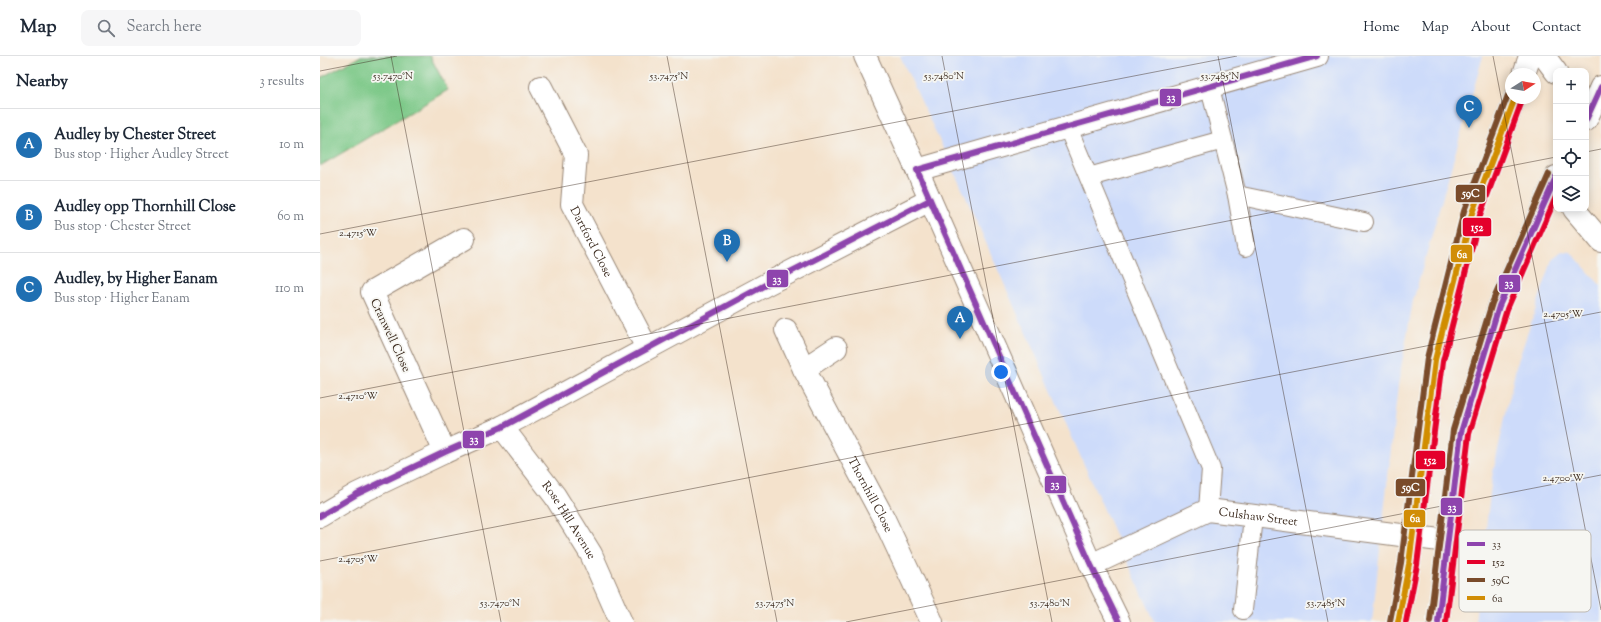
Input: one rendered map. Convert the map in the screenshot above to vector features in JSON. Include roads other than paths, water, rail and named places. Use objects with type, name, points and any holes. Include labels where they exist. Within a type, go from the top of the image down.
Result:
[{"type":"main road","points":[[865,56],[1092,565],[1119,622]]},
{"type":"main road","points":[[917,170],[1210,88],[1317,56]]},
{"type":"main road","points":[[1526,68],[1530,56]]},
{"type":"main road","points":[[1544,56],[1553,68]]},
{"type":"main road","name":"Dartford Close","points":[[541,87],[576,156],[572,204],[647,348]]},
{"type":"main road","points":[[1589,113],[1601,87]]},
{"type":"main road","points":[[1398,622],[1412,537],[1435,360],[1472,213],[1513,104]]},
{"type":"main road","points":[[1438,622],[1461,432],[1500,306],[1553,187]]},
{"type":"main road","points":[[320,516],[356,494],[502,427],[647,348],[930,200]]},
{"type":"main road","points":[[1577,212],[1601,241]]},
{"type":"main road","name":"Cranwell Close","points":[[445,452],[372,292],[464,239]]},
{"type":"main road","name":"Thornhill Close","points":[[786,330],[804,369],[884,519],[932,622]]},
{"type":"main road","points":[[804,369],[836,348]]},
{"type":"main road","name":"Rose Hill Avenue","points":[[502,427],[555,496],[591,554],[621,622]]},
{"type":"main road","name":"Culshaw Street","points":[[1092,565],[1208,510],[1447,541]]},
{"type":"lane","points":[[1210,88],[1237,196],[1246,247]]},
{"type":"lane","points":[[1068,128],[1211,469],[1208,510]]},
{"type":"lane","points":[[1089,177],[1222,140]]},
{"type":"lane","points":[[1237,196],[1364,222]]},
{"type":"lane","points":[[1243,610],[1253,517]]},
{"type":"place","name":"Audley, by Higher Eanam","points":[[1469,128]]},
{"type":"place","name":"Audley opp Thornhill Close","points":[[727,262]]},
{"type":"place","name":"Audley by Chester Street","points":[[960,339]]}]
